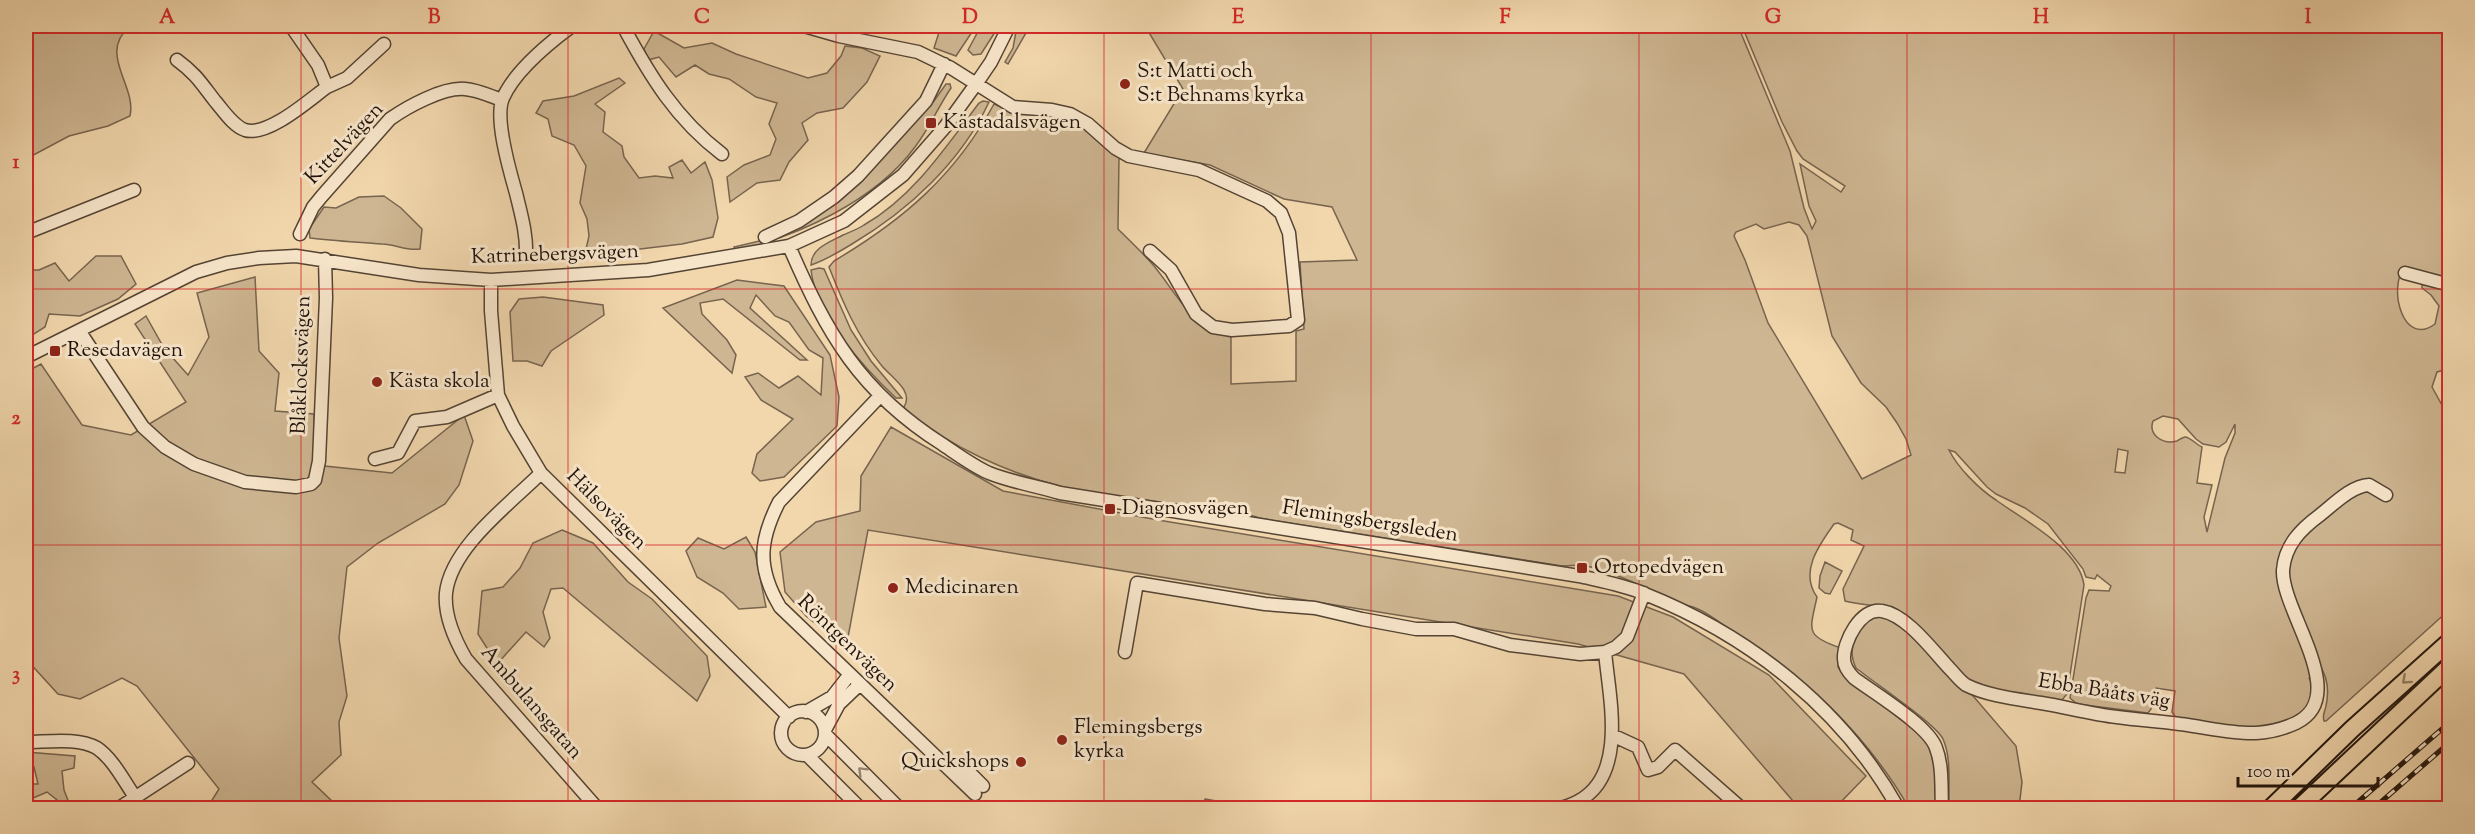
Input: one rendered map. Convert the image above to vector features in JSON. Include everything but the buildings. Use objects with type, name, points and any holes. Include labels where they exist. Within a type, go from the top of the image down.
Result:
[{"type":"main road","points":[[2271,808],[2352,729],[2450,641]]},
{"type":"main road","points":[[2299,808],[2450,666]]},
{"type":"street","points":[[291,26],[318,65],[327,87]]},
{"type":"street","points":[[526,256],[527,237],[504,140],[502,100],[528,64],[554,39],[572,26]]},
{"type":"street","points":[[622,26],[658,87],[697,135],[722,154]]},
{"type":"street","points":[[804,26],[839,36],[902,47],[944,64],[1013,107],[1070,114],[1088,124],[1122,153],[1139,159],[1199,171],[1267,201],[1281,213],[1288,233],[1299,318],[1297,322],[1288,326],[1232,330],[1213,327],[1197,314],[1171,270],[1150,251]]},
{"type":"street","name":"Katrinebergsvägen","points":[[26,357],[211,267],[259,258],[296,256],[419,275],[491,280],[648,270],[789,246],[844,221],[903,175],[945,128],[991,62],[1009,26]]},
{"type":"street","points":[[177,60],[195,73],[232,121],[246,130],[254,131],[272,125],[327,87],[347,78],[384,44]]},
{"type":"street","points":[[765,237],[816,210],[858,176],[926,100],[944,64]]},
{"type":"street","name":"Kittelvägen","points":[[300,234],[322,196],[390,119],[400,112],[439,94],[463,89],[502,100]]},
{"type":"street","points":[[26,233],[134,189]]},
{"type":"street","name":"Flemingsbergsleden","points":[[789,246],[807,287],[838,345],[880,396],[920,430],[989,472],[1060,493],[1579,576],[1644,593],[1706,622],[1749,649],[1796,684],[1839,726],[1882,780],[1898,808]]},
{"type":"street","name":"Blåklocksvägen","points":[[80,332],[143,427],[165,447],[214,473],[262,485],[304,487],[311,484],[317,473],[326,298],[325,259]]},
{"type":"street","points":[[2405,273],[2450,285]]},
{"type":"street","name":"Hälsovägen","points":[[491,280],[498,395],[513,426],[542,473],[789,717]]},
{"type":"street","points":[[375,459],[398,453],[416,421],[447,417],[498,395]]},
{"type":"street","name":"Röntgenvägen","points":[[880,396],[779,502],[768,523],[763,544],[769,587],[780,607],[943,764],[979,790]]},
{"type":"street","name":"Ambulansgatan","points":[[542,473],[465,549],[449,578],[446,595],[447,611],[465,658],[597,808]]},
{"type":"street","name":"Ebba Bååts väg","points":[[1942,808],[1939,756],[1932,739],[1854,678],[1846,668],[1845,651],[1855,627],[1869,613],[1880,610],[1896,616],[1910,627],[1962,682],[1992,693],[2115,717],[2255,733],[2282,729],[2307,716],[2314,705],[2317,694],[2313,659],[2296,620],[2284,580],[2283,567],[2288,551],[2304,528],[2353,490],[2369,485],[2386,495]]},
{"type":"street","points":[[1125,651],[1137,583],[1265,604],[1315,608],[1416,629],[1454,629],[1510,645],[1570,654],[1605,652],[1616,647],[1627,637],[1644,593]]},
{"type":"street","points":[[1561,808],[1583,799],[1599,782],[1611,759],[1612,735],[1605,652]]},
{"type":"street","points":[[850,674],[832,697],[806,712],[789,717],[781,734],[785,746],[795,753],[807,755],[860,808]]},
{"type":"street","points":[[807,755],[822,745],[831,715],[860,684]]},
{"type":"street","points":[[806,712],[818,718],[825,732],[899,808]]},
{"type":"street","points":[[1612,735],[1638,747],[1648,770],[1658,766],[1675,750],[1741,808]]},
{"type":"street","points":[[26,742],[75,743],[98,749],[106,756],[135,797]]},
{"type":"street","points":[[119,808],[188,763]]},
{"type":"shaded area","points":[[26,26],[130,26],[121,37],[117,48],[117,59],[131,104],[130,116],[108,126],[69,136],[26,159]]},
{"type":"shaded area","points":[[941,26],[976,26],[956,56],[934,48]]},
{"type":"shaded area","points":[[981,26],[999,26],[981,54],[973,55],[968,50]]},
{"type":"shaded area","points":[[1017,26],[1030,26],[1008,64],[1005,62],[1013,48]]},
{"type":"shaded area","points":[[1145,26],[1738,26],[1790,151],[1804,208],[1812,229],[1816,221],[1809,206],[1800,164],[1841,192],[1845,186],[1803,159],[1797,151],[1782,122],[1742,26],[2449,26],[2449,283],[2404,268],[2399,277],[2398,301],[2407,322],[2414,328],[2424,329],[2435,324],[2439,306],[2422,288],[2422,281],[2449,288],[2449,369],[2437,372],[2432,387],[2449,418],[2449,610],[2326,721],[2323,717],[2328,690],[2325,675],[2320,666],[2309,678],[2313,685],[2312,702],[2297,718],[2279,725],[2234,727],[2176,718],[2172,712],[2175,691],[2156,688],[2148,713],[2077,704],[2070,698],[2086,598],[2089,590],[2109,591],[2111,586],[2097,575],[2095,579],[2086,577],[2083,569],[2048,524],[2025,508],[1996,494],[1955,452],[1949,450],[1969,478],[2061,547],[2080,572],[2084,585],[2067,694],[2061,701],[1994,690],[1969,680],[1960,673],[1923,630],[1899,611],[1845,601],[1843,589],[1864,546],[1851,540],[1853,530],[1838,523],[1834,524],[1817,550],[1811,568],[1812,588],[1817,597],[1812,630],[1821,640],[1841,648],[1838,667],[1843,675],[1922,736],[1927,744],[1935,771],[1936,808],[1909,808],[1874,756],[1854,732],[1809,687],[1784,667],[1703,611],[1661,601],[1659,593],[1604,570],[1582,565],[1562,566],[1264,519],[1218,506],[1191,506],[1063,487],[1021,474],[980,457],[942,436],[906,411],[904,390],[865,343],[845,306],[829,267],[834,261],[883,229],[925,194],[962,153],[994,104],[1009,110],[1063,118],[1089,132],[1119,157],[1118,229],[1154,266],[1195,318],[1217,333],[1231,337],[1231,384],[1296,381],[1296,331],[1304,329],[1300,262],[1357,260],[1332,207],[1284,199],[1210,165],[1144,153],[1183,89]],"holes":[[[1789,222],[1799,225],[1807,236],[1832,336],[1861,383],[1886,407],[1897,423],[1906,439],[1911,455],[1862,479],[1768,323],[1734,236],[1736,232],[1756,224],[1764,229]],[[2163,416],[2178,419],[2203,444],[2219,447],[2226,442],[2235,424],[2235,433],[2225,458],[2207,532],[2204,517],[2212,485],[2197,483],[2202,447],[2185,437],[2172,442],[2158,438],[2153,431],[2153,421]],[[2118,449],[2128,451],[2125,473],[2115,472]]]},
{"type":"shaded area","points":[[654,31],[684,48],[712,43],[736,54],[808,78],[827,73],[841,56],[845,46],[862,48],[880,56],[867,82],[843,108],[817,113],[802,123],[808,140],[789,162],[780,180],[757,183],[730,202],[727,177],[744,165],[770,155],[776,139],[769,124],[777,103],[756,97],[729,79],[709,74],[695,65],[676,77],[659,57],[648,60],[644,49]]},
{"type":"shaded area","points":[[619,78],[625,83],[595,104],[605,112],[603,132],[622,146],[624,157],[639,178],[655,176],[673,178],[669,167],[682,160],[691,173],[705,162],[712,180],[718,218],[713,237],[682,244],[598,254],[586,249],[589,236],[587,219],[580,203],[586,166],[574,145],[552,136],[548,119],[536,113],[543,101],[574,96]]},
{"type":"shaded area","points":[[946,84],[950,84],[951,88],[920,140],[899,166],[879,184],[834,214],[809,226],[735,250],[734,247],[764,240],[797,226],[934,101]]},
{"type":"shaded area","points":[[989,102],[964,145],[931,183],[894,216],[873,231],[832,256],[811,265],[814,254],[822,246],[882,214],[913,186],[979,103]]},
{"type":"shaded area","points":[[384,196],[401,208],[422,229],[420,249],[310,238],[309,229],[324,207],[336,208],[359,197]]},
{"type":"shaded area","points":[[96,256],[121,256],[136,284],[118,299],[80,316],[49,314],[45,327],[26,339],[26,270],[39,270],[55,263],[69,281]]},
{"type":"shaded area","points":[[824,269],[851,330],[871,361],[902,398],[896,398],[843,340],[822,305],[815,287],[811,270]]},
{"type":"shaded area","points":[[255,277],[259,351],[279,373],[275,411],[314,414],[315,465],[392,473],[464,415],[473,441],[459,485],[445,504],[378,543],[347,567],[339,638],[347,696],[339,722],[341,755],[312,782],[332,801],[360,808],[207,808],[219,789],[137,686],[122,678],[80,699],[58,694],[26,659],[26,372],[41,364],[82,425],[131,435],[186,402],[135,324],[146,316],[164,348],[188,375],[209,337],[197,293]]},
{"type":"shaded area","points":[[737,280],[784,286],[830,355],[839,397],[837,426],[784,477],[760,481],[752,473],[757,454],[793,419],[761,400],[745,377],[758,373],[779,388],[798,376],[821,395],[823,358],[809,350],[789,322],[775,316],[756,295],[750,308],[807,360],[800,360],[723,299],[700,303],[702,314],[727,340],[736,355],[732,373],[663,308]]},
{"type":"shaded area","points":[[543,297],[603,305],[604,315],[551,351],[542,366],[527,361],[513,361],[510,312],[519,299]]},
{"type":"shaded area","points":[[891,427],[1003,491],[1158,520],[1618,596],[1673,617],[1769,675],[1866,776],[1835,808],[1799,808],[1684,674],[1578,644],[868,530],[846,648],[806,616],[785,592],[780,552],[816,522],[860,511],[861,476]]},
{"type":"shaded area","points":[[562,530],[593,543],[628,582],[652,599],[707,656],[710,676],[697,701],[563,588],[551,589],[543,612],[550,638],[544,647],[526,632],[497,664],[478,634],[482,591],[503,587],[520,568],[533,543]]},
{"type":"shaded area","points":[[746,537],[755,552],[766,607],[739,609],[723,593],[697,577],[686,551],[698,538],[724,549]]},
{"type":"shaded area","points":[[1825,562],[1842,571],[1830,594],[1819,588]]},
{"type":"shaded area","points":[[1878,614],[1898,622],[1968,690],[2016,746],[2022,782],[2019,808],[1949,808],[1949,764],[1943,739],[1917,714],[1856,668],[1853,660],[1855,636],[1864,623]]},
{"type":"shaded area","points":[[26,752],[75,756],[74,768],[62,771],[64,790],[71,808],[59,808],[57,800],[47,792],[26,801],[26,784],[38,784],[34,767]]},
{"type":"shaded area","points":[[1205,799],[1256,808],[1203,808]]},
{"type":"railway","points":[[2351,808],[2450,722]]},
{"type":"railway","points":[[2374,808],[2450,742]]},
{"type":"place","name":"S:t Matti och S:t Behnams kyrka","points":[[1125,84]]},
{"type":"place","name":"Kästadalsvägen","points":[[931,123]]},
{"type":"place","name":"Resedavägen","points":[[55,351]]},
{"type":"place","name":"Kästa skola","points":[[377,382]]},
{"type":"place","name":"Diagnosvägen","points":[[1110,509]]},
{"type":"place","name":"Ortopedvägen","points":[[1582,568]]},
{"type":"place","name":"Medicinaren","points":[[893,588]]},
{"type":"place","name":"Flemingsbergs kyrka","points":[[1062,740]]},
{"type":"place","name":"Quickshops","points":[[1021,762]]}]
